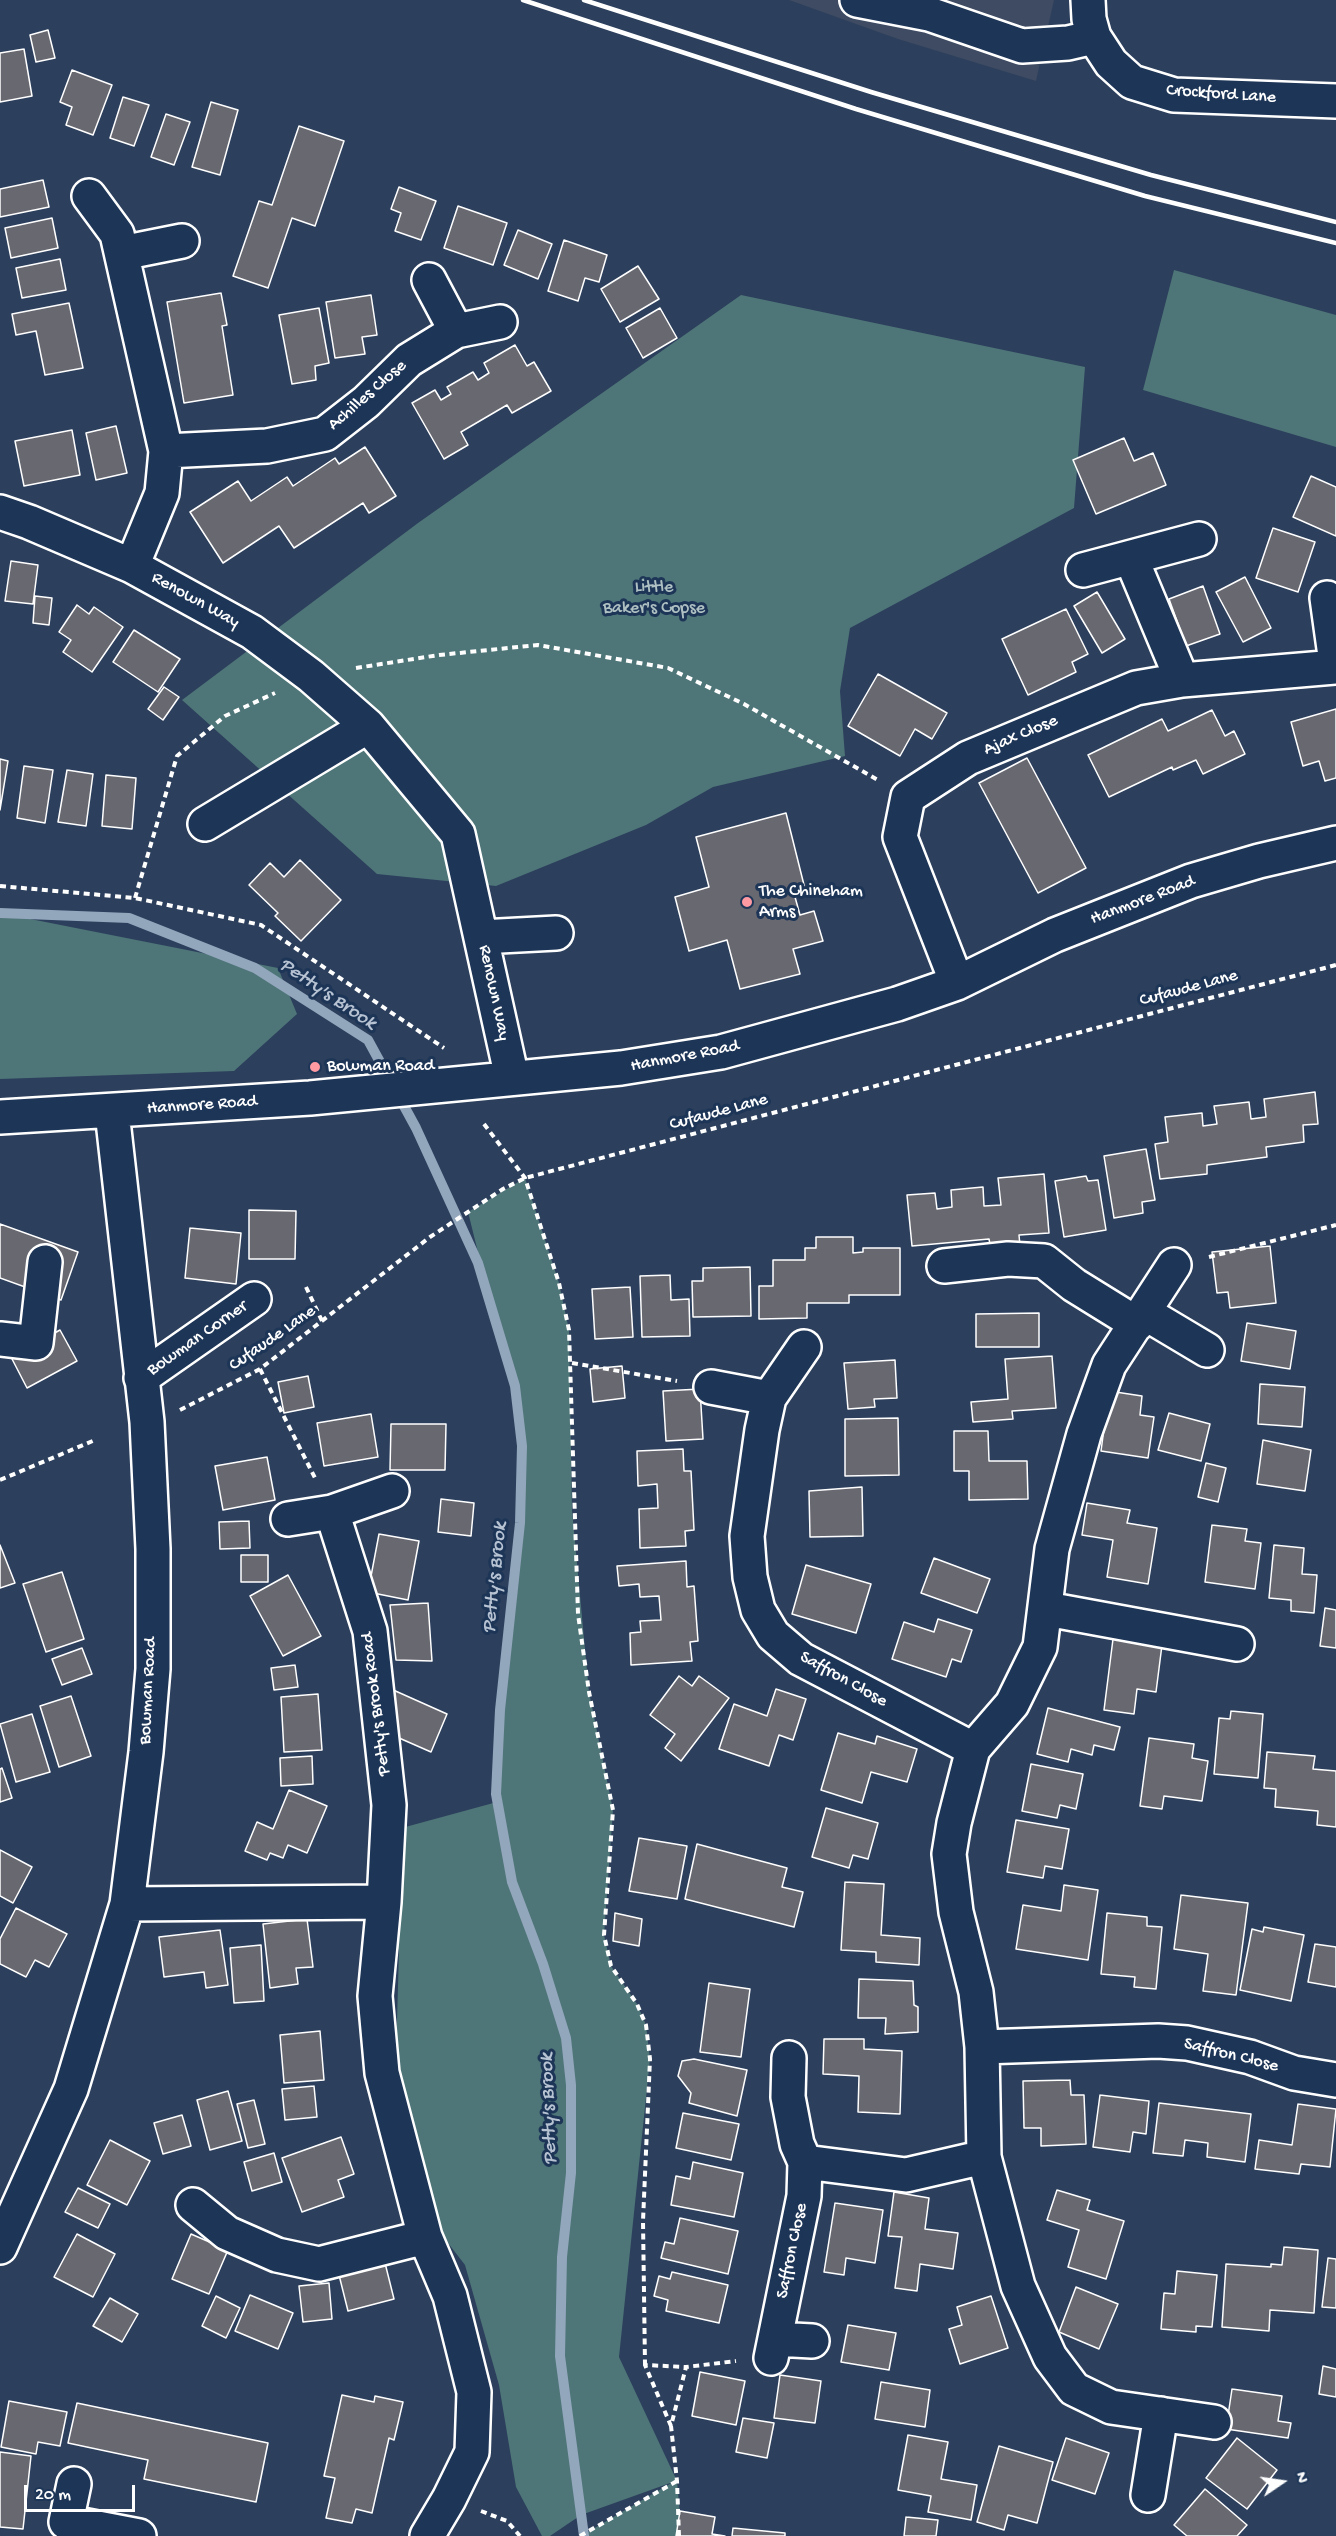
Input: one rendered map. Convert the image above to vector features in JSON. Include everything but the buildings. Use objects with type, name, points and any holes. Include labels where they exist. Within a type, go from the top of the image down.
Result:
[{"type":"street","points":[[857,0],[932,7],[1022,46],[1068,43],[1094,37]]},
{"type":"street","name":"Crockford Lane","points":[[1088,0],[1089,19],[1094,37],[1111,63],[1132,82],[1174,95],[1336,101]]},
{"type":"street","points":[[89,196],[117,234],[165,451],[162,493],[132,566]]},
{"type":"street","points":[[122,253],[182,241]]},
{"type":"street","points":[[429,280],[456,331]]},
{"type":"street","name":"Achilles Close","points":[[165,451],[267,446],[325,434],[366,402],[409,360],[456,331],[500,322]]},
{"type":"street","name":"Renown Way","points":[[0,512],[132,566],[252,632],[311,675],[368,726],[459,834],[512,1078]]},
{"type":"street","points":[[1083,570],[1199,539]]},
{"type":"street","points":[[1131,558],[1182,680]]},
{"type":"street","points":[[1328,598],[1336,665]]},
{"type":"street","name":"Ajax Close","points":[[908,797],[968,758],[1136,688],[1182,680],[1336,665]]},
{"type":"street","points":[[205,824],[368,726]]},
{"type":"street","points":[[908,797],[900,837],[957,983]]},
{"type":"street","name":"Hanmore Road","points":[[0,1117],[112,1112],[310,1098],[621,1068],[721,1052],[897,1004],[957,983],[1055,935],[1191,881],[1259,861],[1336,843]]},
{"type":"street","points":[[481,937],[556,933]]},
{"type":"street","name":"Bowman Road","points":[[0,2247],[71,2089],[127,1904],[146,1752],[153,1669],[153,1549],[147,1422],[112,1112]]},
{"type":"street","points":[[944,1266],[1008,1259],[1044,1260],[1074,1285],[1207,1350]]},
{"type":"street","points":[[0,1339],[36,1342],[45,1262]]},
{"type":"street","points":[[1174,1265],[1109,1365],[1084,1434],[1052,1549],[1047,1609],[1040,1647],[1012,1704],[973,1749],[954,1823],[950,1854],[956,1912],[976,1992],[982,2047],[984,2157],[1018,2286],[1050,2357],[1074,2389],[1111,2407],[1214,2422]]},
{"type":"street","name":"Bowman Corner","points":[[141,1378],[254,1299]]},
{"type":"street","name":"Saffron Close","points":[[804,1347],[769,1398],[747,1536],[750,1577],[758,1610],[772,1635],[801,1659],[973,1749]]},
{"type":"street","points":[[711,1387],[769,1398]]},
{"type":"street","points":[[288,1519],[332,1512],[392,1491]]},
{"type":"street","name":"Petty's Brook Road","points":[[332,1512],[370,1631],[389,1805],[384,1902],[375,1996],[382,2073],[425,2237],[450,2296],[474,2392],[472,2452],[450,2499],[427,2536]]},
{"type":"street","points":[[1047,1609],[1237,1644]]},
{"type":"street","points":[[127,1904],[384,1902]]},
{"type":"street","name":"Saffron Close","points":[[982,2047],[1158,2041],[1187,2043],[1250,2057],[1294,2073],[1336,2080]]},
{"type":"street","name":"Saffron Close","points":[[773,2348],[804,2196],[805,2162],[791,2120],[788,2097],[789,2058]]},
{"type":"street","points":[[805,2162],[906,2175],[984,2157]]},
{"type":"street","points":[[193,2205],[227,2233],[277,2255],[319,2264],[425,2237]]},
{"type":"street","points":[[773,2348],[812,2342]]},
{"type":"street","points":[[1148,2495],[1161,2414]]},
{"type":"street","points":[[74,2484],[66,2523],[139,2536]]},
{"type":"path","points":[[135,898],[177,756],[225,716],[311,675],[439,655],[538,645],[668,668],[744,704],[908,797]]},
{"type":"path","points":[[0,886],[135,898],[261,926],[453,1054]]},
{"type":"path","name":"Cufaude Lane","points":[[169,1415],[260,1369],[430,1237],[502,1189],[525,1178],[1335,965]]},
{"type":"path","points":[[484,1124],[525,1178],[559,1283],[569,1330],[572,1363],[572,1510],[578,1614],[589,1692],[613,1810],[604,1935],[611,1966],[637,2004],[646,2025],[650,2059],[643,2221],[645,2365],[671,2427],[677,2481],[679,2536]]},
{"type":"path","points":[[1174,1265],[1336,1225]]},
{"type":"path","points":[[306,1287],[322,1321]]},
{"type":"path","points":[[572,1363],[711,1387]]},
{"type":"path","points":[[260,1369],[332,1512]]},
{"type":"path","points":[[0,1480],[95,1440]]},
{"type":"path","points":[[645,2365],[686,2367],[773,2348]]},
{"type":"path","points":[[671,2427],[686,2367]]},
{"type":"path","points":[[580,2536],[677,2481]]},
{"type":"path","points":[[450,2499],[507,2521],[520,2536]]},
{"type":"shaded area","points":[[789,0],[1054,0],[1036,81],[898,39]]},
{"type":"green space","points":[[1174,270],[1336,315],[1336,447],[1143,390]]},
{"type":"green space","name":"Little Baker's Copse","points":[[741,295],[1085,367],[1074,508],[850,628],[840,691],[845,756],[713,787],[646,825],[496,886],[377,874],[182,700],[418,523]]},
{"type":"green space","points":[[0,913],[278,968],[297,1014],[234,1071],[0,1079]]},
{"type":"green space","points":[[525,1178],[559,1283],[569,1330],[572,1510],[589,1692],[613,1810],[604,1935],[611,1966],[637,2004],[646,2025],[650,2059],[619,2357],[677,2481],[682,2536],[581,2536],[673,2482],[581,2515],[550,2536],[542,2536],[516,2487],[499,2385],[465,2265],[441,2234],[428,2210],[396,2057],[399,1950],[389,1939],[387,1832],[497,1802],[500,1710],[520,1523],[518,1413],[468,1212]]},
{"type":"waterway","name":"Petty's Brook","points":[[0,913],[129,918],[255,968],[368,1040],[416,1128],[478,1263],[515,1386],[522,1446],[520,1523],[500,1710],[496,1794],[512,1882],[543,1964],[566,2038],[571,2085],[571,2173],[562,2257],[560,2356],[584,2536]]},
{"type":"railway","points":[[523,0],[856,109],[1145,196],[1336,243]]},
{"type":"railway","points":[[584,0],[871,92],[1151,175],[1336,222]]},
{"type":"place","name":"The Chineham Arms","points":[[747,902]]},
{"type":"place","name":"Bowman Road","points":[[315,1067]]}]
